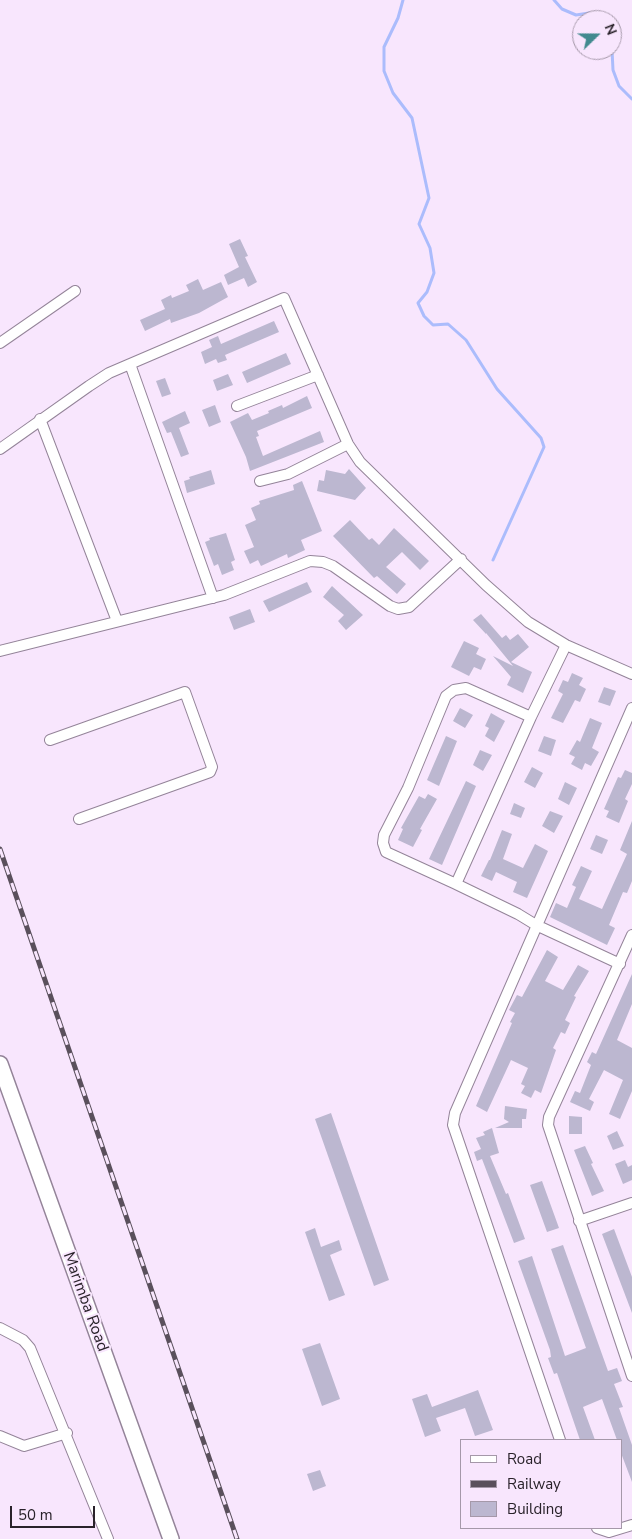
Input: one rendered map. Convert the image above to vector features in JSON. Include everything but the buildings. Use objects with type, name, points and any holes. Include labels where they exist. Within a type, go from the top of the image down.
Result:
[{"type":"street","points":[[0,343],[75,291]]},
{"type":"street","points":[[0,449],[40,418],[109,373],[284,298],[348,444],[360,462],[486,585],[528,622],[566,645],[632,674]]},
{"type":"street","points":[[130,364],[213,598]]},
{"type":"street","points":[[237,406],[318,375]]},
{"type":"street","points":[[40,418],[117,621]]},
{"type":"street","points":[[260,482],[288,474],[348,444]]},
{"type":"street","points":[[0,650],[213,598],[310,561],[323,562],[333,566],[390,606],[398,609],[409,607],[461,559]]},
{"type":"street","points":[[456,884],[531,717],[566,645]]},
{"type":"street","points":[[531,717],[466,688],[454,690],[446,696],[408,788],[384,835],[383,843],[386,852],[518,914],[536,926],[620,964]]},
{"type":"street","points":[[50,740],[184,692],[209,758],[212,768],[210,772],[79,819]]},
{"type":"street","points":[[560,1439],[453,1125],[455,1113],[632,708]]},
{"type":"street","points":[[632,935],[549,1117],[548,1125],[632,1376]]},
{"type":"street","name":"Marimba Road","points":[[0,1064],[171,1539]]},
{"type":"street","points":[[579,1221],[632,1203]]},
{"type":"street","points":[[0,1328],[28,1342],[108,1539]]},
{"type":"street","points":[[0,1436],[24,1446],[66,1433]]},
{"type":"street","points":[[599,1529],[609,1532],[619,1529]]},
{"type":"waterway","points":[[403,0],[398,18],[384,47],[384,71],[393,93],[412,118],[429,198],[419,224],[430,248],[434,273],[427,292],[418,303],[424,316],[433,325],[448,324],[466,340],[497,389],[541,438],[544,447],[493,560]]},
{"type":"waterway","points":[[554,0],[562,9],[572,13]]},
{"type":"waterway","points":[[612,60],[613,70],[619,86],[632,99]]},
{"type":"railway","points":[[0,849],[237,1539]]}]
